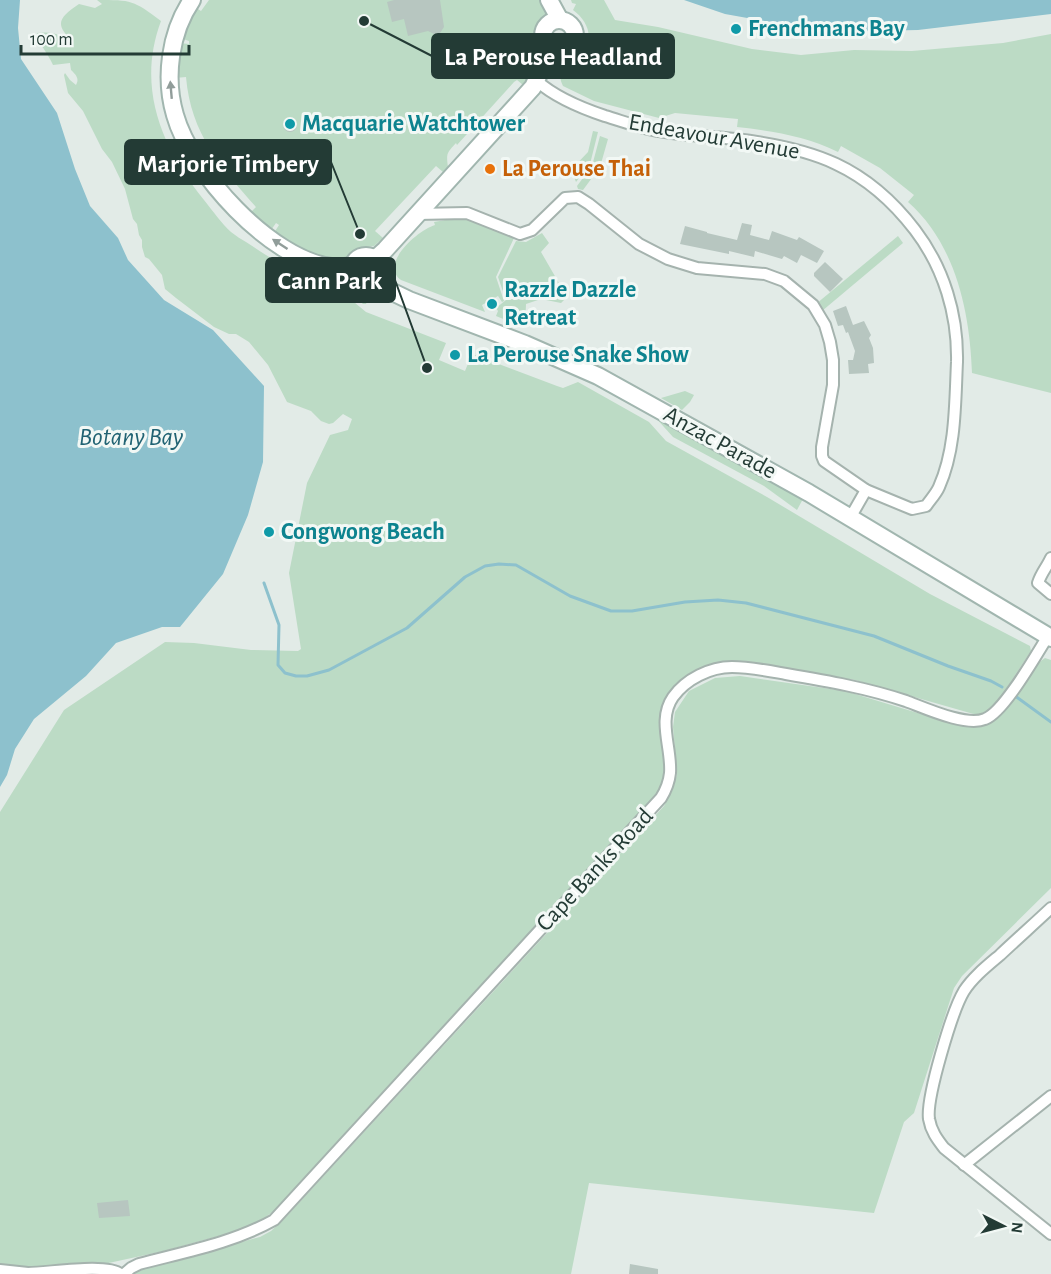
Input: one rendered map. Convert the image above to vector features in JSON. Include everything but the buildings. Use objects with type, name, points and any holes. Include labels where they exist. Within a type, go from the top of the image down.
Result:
[{"type":"main road","points":[[192,0],[182,17],[176,34],[170,66],[170,82],[177,120],[199,164],[244,218],[283,247],[324,266],[339,268],[354,266]]},
{"type":"main road","points":[[549,0],[561,20],[572,26],[575,36],[567,51],[560,53],[552,51],[545,45],[543,32],[551,22],[561,20]]},
{"type":"main road","points":[[375,259],[537,81],[552,51]]},
{"type":"main road","points":[[363,257],[375,259],[380,268],[378,278],[369,284],[360,282],[353,274],[354,266],[357,260],[363,257]]},
{"type":"main road","name":"Anzac Parade","points":[[378,278],[382,287],[407,299],[487,328],[598,376],[695,428],[1049,637]]},
{"type":"street","name":"Endeavour Avenue","points":[[416,214],[467,213],[520,234],[532,230],[565,198],[578,197],[639,244],[668,259],[697,268],[765,274],[784,281],[805,297],[817,311],[825,325],[830,342],[833,385],[822,456],[827,464],[866,490],[912,509],[926,506],[938,490],[945,471],[953,430],[957,346],[949,294],[921,239],[901,211],[876,189],[831,160],[786,146],[640,127],[590,111],[551,93],[537,81]]},
{"type":"street","points":[[850,518],[866,490]]},
{"type":"street","points":[[1051,558],[1047,568],[1040,574],[1038,583],[1051,594]]},
{"type":"street","name":"Cape Banks Road","points":[[122,1274],[139,1264],[255,1231],[274,1220],[661,798],[670,774],[666,730],[667,709],[679,689],[695,677],[712,670],[731,667],[770,671],[844,684],[884,694],[965,721],[981,721],[996,712],[1049,637]]},
{"type":"street","points":[[1051,908],[977,975],[964,992],[955,1009],[928,1104],[929,1121],[934,1135],[944,1148],[1051,1234]]},
{"type":"street","points":[[964,1165],[1051,1096]]},
{"type":"street","points":[[0,1270],[28,1273],[101,1269],[118,1271],[122,1274]]},
{"type":"green space","points":[[97,0],[132,3],[161,21],[154,46],[151,70],[153,93],[157,116],[176,160],[227,228],[297,273],[294,284],[298,288],[315,294],[321,283],[343,293],[366,312],[446,343],[439,360],[465,371],[472,354],[563,388],[578,382],[649,422],[666,441],[767,497],[930,594],[1030,646],[1031,651],[995,706],[986,713],[977,715],[855,680],[735,662],[719,663],[692,673],[674,688],[665,772],[662,785],[655,798],[275,1210],[255,1225],[164,1251],[104,1264],[44,1268],[0,1265],[0,812],[64,710],[165,642],[251,650],[298,651],[301,649],[289,573],[307,483],[330,435],[348,430],[352,419],[343,414],[329,424],[321,421],[311,411],[287,402],[268,365],[249,342],[236,334],[229,334],[214,327],[176,298],[165,289],[162,275],[145,257],[142,240],[133,219],[125,189],[83,111],[68,93],[65,73],[76,85],[77,80],[70,63],[53,65],[37,33],[57,34],[72,47],[73,41],[61,25],[63,17],[79,4],[95,8],[102,4]]},
{"type":"green space","points":[[209,0],[544,0],[549,16],[538,31],[532,68],[523,85],[517,80],[514,82],[451,149],[447,156],[448,167],[443,172],[436,166],[375,231],[383,238],[374,246],[356,249],[344,260],[327,263],[272,236],[279,225],[276,223],[269,233],[248,215],[256,207],[209,148],[194,116],[186,77],[175,78],[179,43],[189,44],[189,41],[180,38],[195,7],[201,11]]},
{"type":"green space","points":[[571,0],[604,0],[615,20],[658,27],[752,49],[801,55],[854,50],[912,51],[1003,43],[1051,34],[1051,393],[972,373],[964,304],[949,259],[938,238],[908,202],[914,195],[880,168],[841,146],[838,152],[789,135],[737,127],[738,119],[675,113],[659,118],[594,101],[563,86],[561,74],[563,69],[583,53],[587,47],[589,35],[582,19],[573,10],[576,4]]},
{"type":"green space","points":[[593,131],[598,132],[590,164],[576,182],[569,172],[588,152]]},
{"type":"green space","points":[[600,136],[608,139],[600,167],[583,190],[578,189],[577,186],[592,166]]},
{"type":"green space","points":[[462,217],[514,238],[496,277],[504,301],[502,302],[498,296],[482,305],[485,312],[401,280],[395,273],[395,265],[403,248],[419,233],[435,225],[434,222]]},
{"type":"green space","points":[[542,233],[549,243],[541,252],[567,297],[561,303],[541,299],[526,304],[525,328],[496,316],[498,311],[496,308],[506,300],[498,277],[516,241],[526,242]]},
{"type":"green space","points":[[898,236],[903,243],[822,311],[816,304]]},
{"type":"green space","points":[[315,267],[344,275],[354,288],[370,294],[366,304],[363,304],[344,287],[312,274]]},
{"type":"green space","points":[[591,382],[804,497],[797,510],[764,486],[673,437],[655,417]]},
{"type":"green space","points":[[685,391],[694,395],[682,410],[661,398]]},
{"type":"green space","points":[[1045,658],[1051,660],[1051,888],[962,976],[954,988],[914,1113],[904,1122],[874,1213],[589,1183],[571,1274],[133,1274],[145,1268],[260,1237],[271,1231],[286,1217],[664,806],[673,789],[677,774],[673,727],[675,712],[689,691],[715,678],[740,676],[845,691],[961,726],[974,727],[985,725],[1002,714],[1036,666]]},
{"type":"water","name":"Botany Bay","points":[[0,0],[20,0],[18,28],[21,59],[57,113],[90,206],[118,238],[128,260],[164,300],[213,330],[264,386],[263,462],[248,515],[223,574],[180,627],[162,627],[116,643],[86,676],[34,719],[15,749],[7,775],[0,787]]},
{"type":"water","points":[[684,0],[1051,0],[1051,14],[918,30],[827,32],[725,14]]},
{"type":"waterway","points":[[264,583],[279,625],[278,665],[285,673],[296,676],[307,676],[329,670],[407,628],[465,577],[485,566],[499,564],[516,565],[570,596],[611,611],[632,611],[685,602],[718,600],[746,603],[874,636],[1002,687]]},
{"type":"waterway","points":[[1015,696],[1051,722]]},
{"type":"place","name":"La Perouse Headland","points":[[364,21]]},
{"type":"place","name":"Frenchmans Bay","points":[[736,29]]},
{"type":"place","name":"Macquarie Watchtower","points":[[290,124]]},
{"type":"place","name":"La Perouse Thai","points":[[490,169]]},
{"type":"place","name":"Marjorie Timbery","points":[[360,234]]},
{"type":"place","name":"Razzle Dazzle Retreat","points":[[492,304]]},
{"type":"place","name":"La Perouse Snake Show","points":[[455,355]]},
{"type":"place","name":"Cann Park","points":[[427,368]]},
{"type":"place","name":"Congwong Beach","points":[[269,532]]}]
